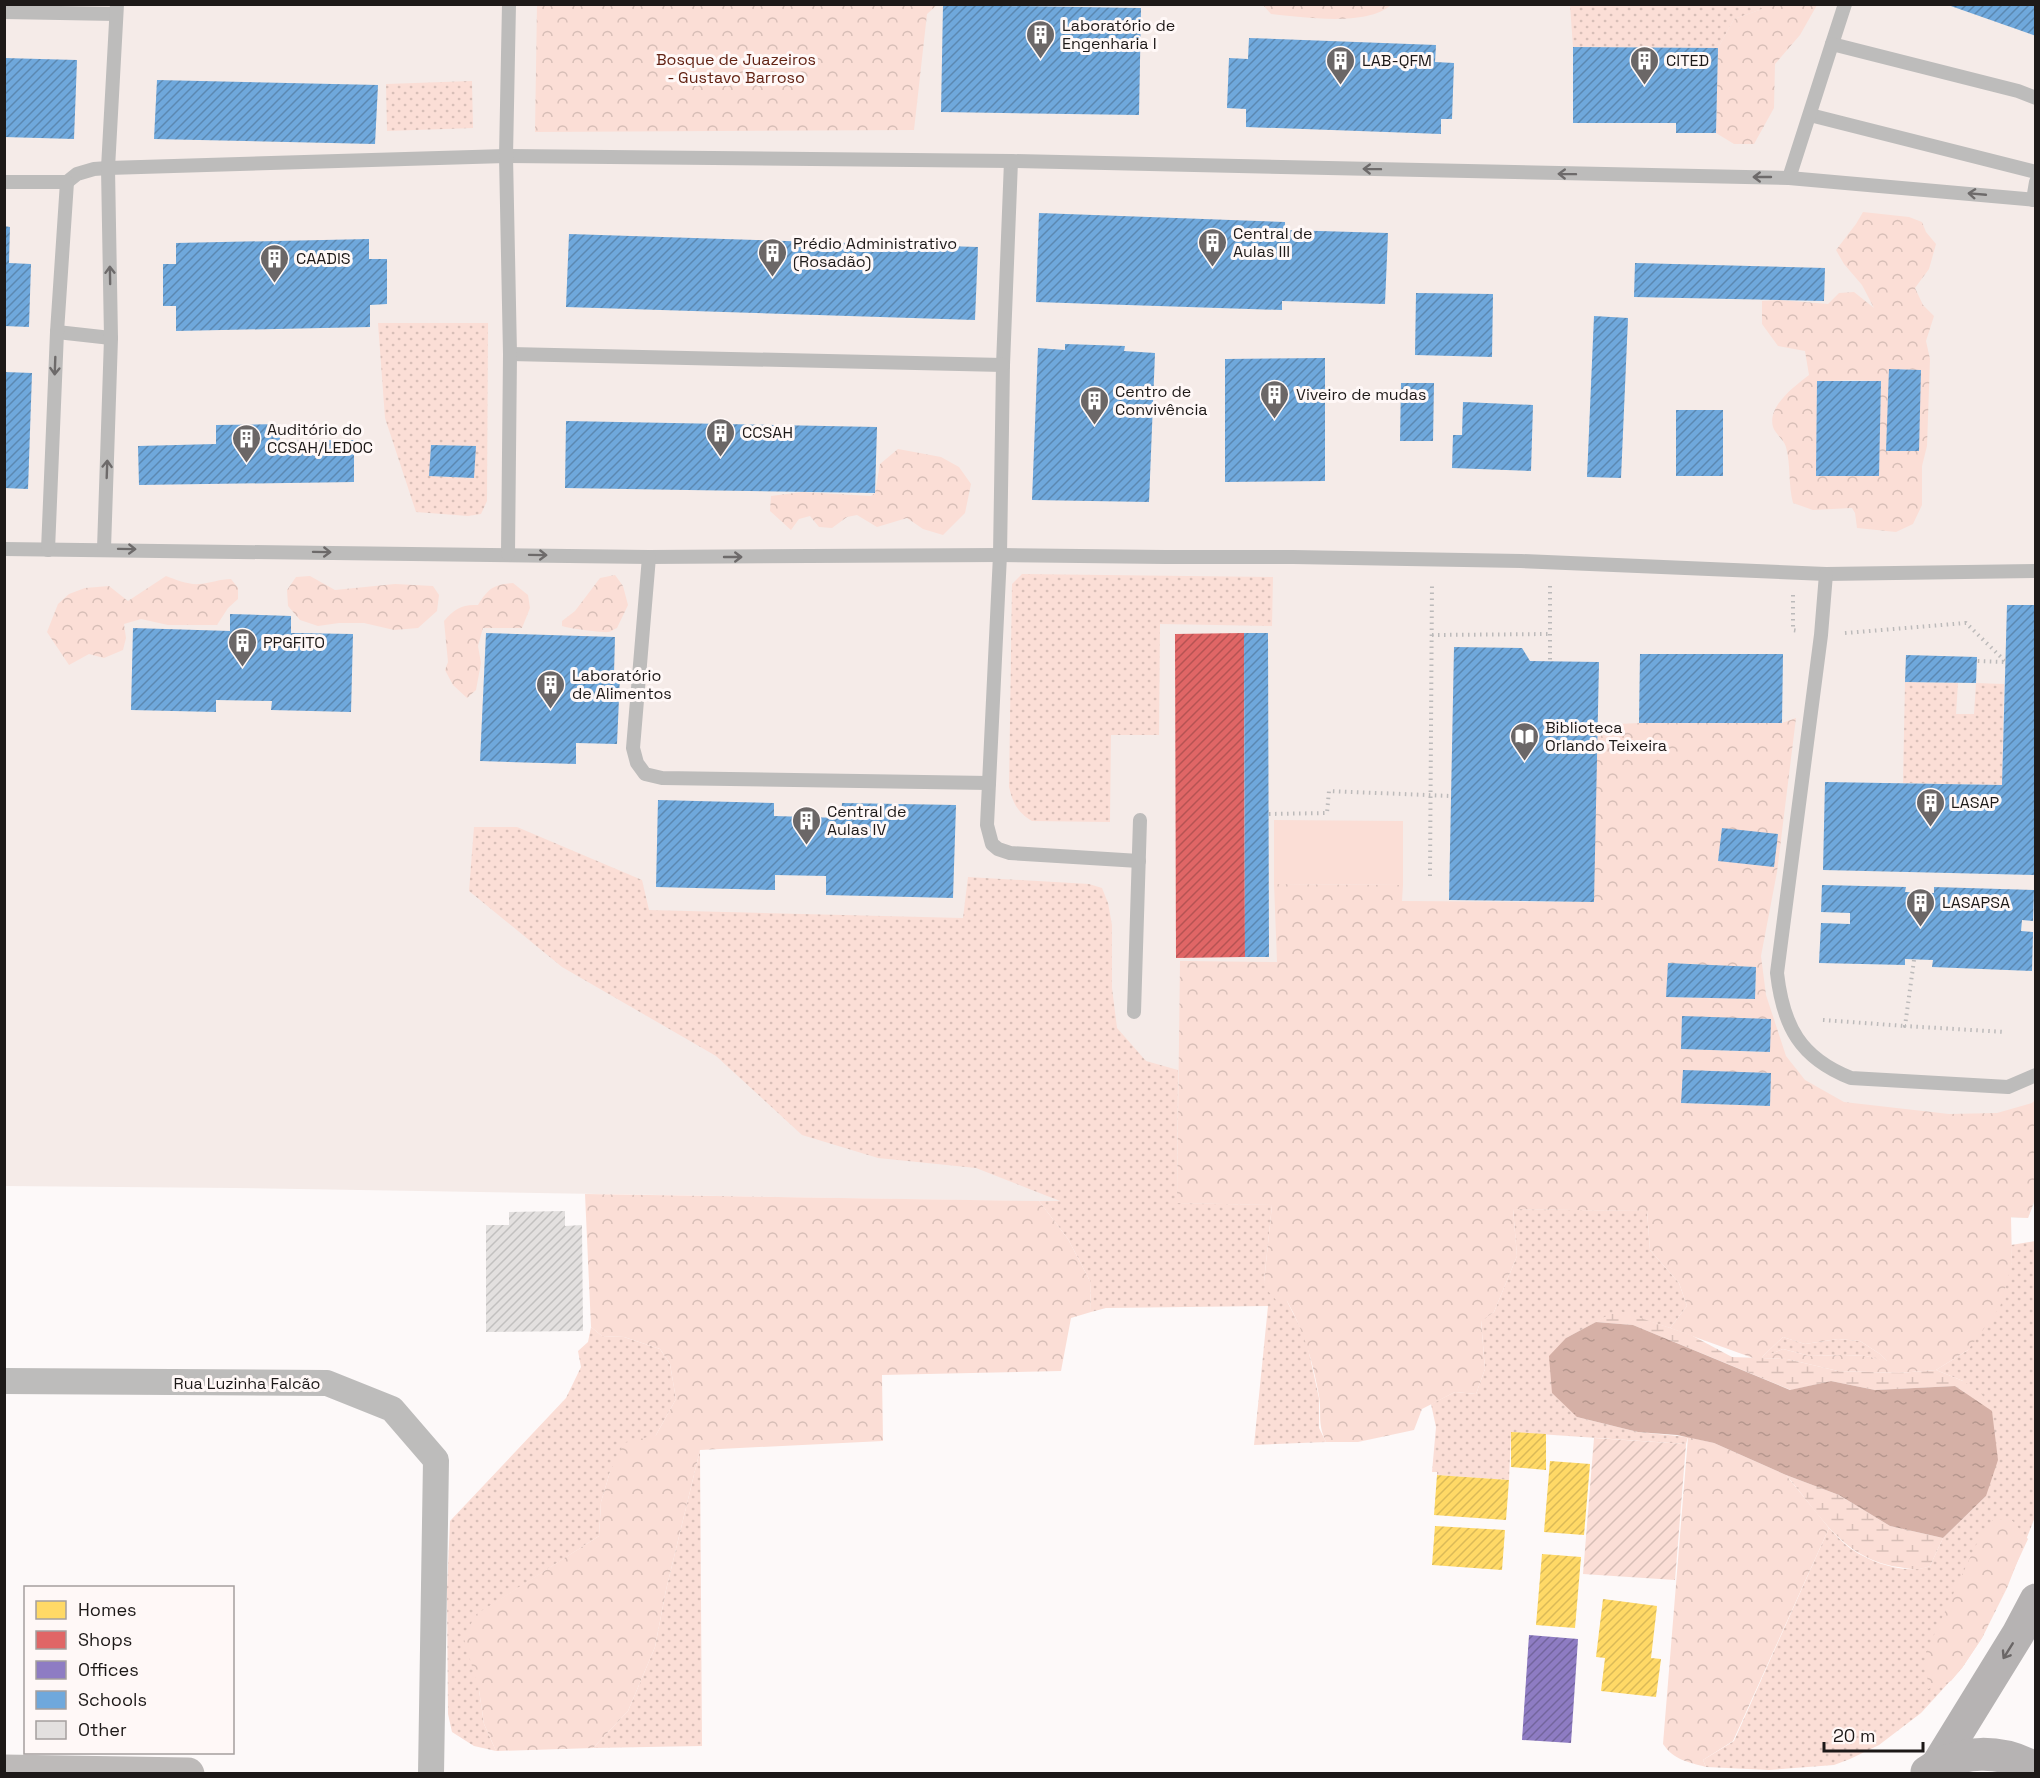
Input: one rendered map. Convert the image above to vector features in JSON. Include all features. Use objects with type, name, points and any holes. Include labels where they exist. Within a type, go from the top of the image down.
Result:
[{"type":"main road","points":[[1931,1770],[2018,1634],[2036,1600]]},
{"type":"main road","points":[[1931,1770],[1954,1758],[1974,1754],[1995,1754],[2015,1759],[2036,1769]]},
{"type":"street","name":"Rua Luzinha Falcão","points":[[4,1382],[327,1383],[392,1409],[435,1460],[431,1773]]},
{"type":"street","points":[[4,1771],[188,1773]]},
{"type":"lane","points":[[508,4],[506,156],[510,354],[508,554]]},
{"type":"lane","points":[[1789,178],[1845,4]]},
{"type":"lane","points":[[4,12],[117,9],[108,168],[111,338],[104,549]]},
{"type":"lane","points":[[1832,44],[1996,85],[2036,98]]},
{"type":"lane","points":[[1810,115],[2036,172]]},
{"type":"lane","points":[[4,182],[67,182],[77,174],[108,168],[506,156],[1011,161],[1789,178],[2034,200],[2036,182]]},
{"type":"lane","points":[[1011,161],[1003,365],[1000,555],[989,783],[989,835],[992,844],[1010,853],[1139,861]]},
{"type":"lane","points":[[48,550],[57,332],[67,182]]},
{"type":"lane","points":[[57,332],[111,338]]},
{"type":"lane","points":[[510,354],[1003,365]]},
{"type":"lane","points":[[4,549],[649,557],[1000,555],[1293,557],[1521,561],[1826,574],[2036,571]]},
{"type":"lane","points":[[649,557],[633,748],[637,763],[645,774],[662,778],[989,783]]},
{"type":"lane","points":[[1826,574],[1821,635],[1778,973],[1780,999],[1787,1019],[1807,1053],[1833,1071],[1851,1078],[2008,1087],[2036,1075]]},
{"type":"lane","points":[[1134,1012],[1140,820]]},
{"type":"path","points":[[1430,876],[1432,582]]},
{"type":"path","points":[[1550,585],[1550,661]]},
{"type":"path","points":[[1821,635],[1966,623],[2006,662],[1977,661]]},
{"type":"path","points":[[1432,635],[1550,634]]},
{"type":"path","points":[[1269,814],[1327,813],[1329,791],[1451,796]]},
{"type":"path","points":[[1905,1026],[1914,960]]},
{"type":"path","points":[[1823,1020],[2005,1032]]},
{"type":"shaded area","points":[[5,5],[2035,5],[2036,1199],[2028,1218],[5,1186]]},
{"type":"green space","name":"Bosque de Juazeiros - Gustavo Barroso","points":[[537,4],[937,5],[927,14],[914,130],[535,132]]},
{"type":"green space","points":[[1761,4],[1762,9],[1734,19],[1718,48],[1573,47],[1570,5]]},
{"type":"green space","points":[[1263,5],[1391,5],[1380,12],[1366,16],[1334,19],[1271,14]]},
{"type":"green space","points":[[1761,5],[1817,5],[1800,35],[1775,64],[1774,108],[1754,144],[1734,144],[1716,133],[1718,48],[1734,19],[1762,9]]},
{"type":"green space","points":[[472,81],[473,128],[387,131],[386,84]]},
{"type":"green space","points":[[1863,212],[1909,217],[1922,222],[1926,232],[1936,244],[1929,269],[1915,288],[1923,305],[1934,316],[1926,341],[1930,359],[1927,446],[1922,466],[1922,505],[1913,524],[1896,532],[1857,528],[1852,508],[1813,510],[1793,503],[1786,447],[1773,427],[1772,419],[1778,404],[1809,375],[1805,351],[1778,346],[1762,324],[1762,301],[1828,304],[1839,293],[1854,292],[1874,308],[1862,285],[1844,264],[1836,250]],"holes":[[[1890,369],[1921,370],[1918,451],[1886,451]],[[1817,381],[1881,381],[1879,476],[1816,476]]]},
{"type":"green space","points":[[378,323],[488,323],[487,501],[481,514],[468,516],[416,512],[385,418]],"holes":[[[431,445],[475,446],[474,478],[430,476]]]},
{"type":"green space","points":[[898,449],[941,457],[959,467],[971,484],[965,513],[943,535],[923,529],[907,518],[877,527],[857,515],[847,517],[832,528],[819,527],[810,516],[799,519],[791,530],[770,511],[771,496],[802,492],[871,496],[875,493],[880,464]]},
{"type":"green space","points":[[1022,574],[1273,577],[1272,626],[1160,624],[1159,735],[1111,735],[1110,822],[1032,821],[1019,811],[1012,798],[1009,787],[1012,584]]},
{"type":"green space","points":[[615,575],[623,586],[628,605],[617,628],[605,632],[562,626],[562,621],[575,611],[600,578]]},
{"type":"green space","points":[[166,576],[196,584],[231,579],[238,588],[238,599],[228,608],[217,625],[168,625],[141,619],[124,624],[126,638],[123,650],[104,658],[89,654],[69,665],[47,632],[58,604],[69,594],[85,588],[109,586],[128,601]]},
{"type":"green space","points":[[310,576],[335,590],[395,584],[433,586],[439,595],[437,611],[418,628],[394,630],[364,623],[318,626],[300,620],[288,606],[287,590],[296,577]]},
{"type":"green space","points":[[513,583],[528,595],[530,608],[522,628],[483,628],[478,646],[481,663],[476,690],[467,698],[453,685],[445,670],[448,662],[444,621],[459,608],[478,605],[492,588]]},
{"type":"green space","points":[[1905,682],[1958,683],[1956,714],[1974,714],[1976,683],[2004,684],[2002,785],[1903,783]]},
{"type":"green space","points":[[1796,718],[1777,872],[1761,956],[1766,995],[1786,1056],[1805,1080],[1844,1102],[1949,1114],[1997,1113],[2032,1103],[2035,1100],[2035,1199],[2028,1218],[2011,1217],[2012,1263],[2000,1307],[1968,1350],[1936,1370],[1899,1373],[1838,1371],[1787,1359],[1753,1358],[1670,1328],[1687,1306],[1679,1283],[1650,1250],[1647,1211],[1513,1209],[1517,1256],[1494,1312],[1481,1321],[1485,1369],[1476,1394],[1455,1392],[1422,1409],[1414,1430],[1358,1442],[1326,1442],[1321,1424],[1317,1383],[1303,1335],[1287,1301],[1276,1300],[1267,1290],[1264,1282],[1272,1205],[1177,1203],[1180,961],[1277,962],[1274,884],[1403,885],[1402,901],[1593,902],[1597,725],[1782,723]],"holes":[[[1668,964],[1756,967],[1755,999],[1667,997]],[[1682,1017],[1770,1020],[1770,1052],[1681,1049]],[[1683,1071],[1771,1073],[1770,1106],[1682,1103]],[[1783,1337],[1805,1344],[1838,1339],[1860,1341],[1887,1361],[1866,1356],[1810,1356],[1783,1349],[1762,1357]]]},
{"type":"green space","points":[[1274,820],[1403,821],[1403,885],[1274,884]]},
{"type":"green space","points":[[474,827],[517,827],[642,880],[649,910],[963,918],[968,877],[1089,884],[1102,888],[1108,903],[1112,925],[1112,988],[1117,1028],[1146,1061],[1178,1070],[1177,1203],[1272,1205],[1264,1282],[1287,1301],[1306,1339],[1319,1398],[1319,1428],[1326,1442],[1254,1445],[1268,1306],[1106,1308],[1091,1312],[1090,1281],[1068,1239],[1039,1201],[1060,1201],[976,1168],[878,1158],[802,1135],[716,1056],[562,967],[469,891]]},
{"type":"green space","points":[[585,1194],[1039,1201],[1068,1239],[1090,1281],[1091,1312],[1071,1318],[1061,1371],[882,1375],[883,1441],[700,1450],[666,1590],[655,1647],[628,1711],[593,1748],[496,1751],[484,1724],[479,1690],[464,1639],[475,1615],[599,1536],[601,1502],[610,1472],[624,1443],[656,1435],[676,1399],[670,1364],[660,1349],[624,1337],[602,1336],[591,1327]]},
{"type":"green space","points":[[1513,1209],[1647,1211],[1650,1250],[1679,1283],[1687,1306],[1670,1328],[1617,1311],[1566,1338],[1577,1417],[1638,1432],[1688,1437],[1686,1444],[1511,1432],[1509,1480],[1437,1475],[1437,1472],[1432,1472],[1436,1427],[1431,1404],[1455,1392],[1476,1394],[1485,1369],[1481,1320],[1494,1312],[1517,1256]]},
{"type":"green space","points":[[2035,1241],[2035,1517],[2007,1588],[1982,1638],[1962,1668],[1921,1713],[1879,1745],[1850,1759],[1834,1765],[1769,1770],[1706,1767],[1703,1760],[1734,1741],[1829,1528],[1854,1551],[1875,1561],[1898,1568],[1920,1569],[1930,1566],[1943,1538],[1986,1496],[1963,1381],[1936,1370],[1968,1350],[2012,1263],[2011,1245]]},
{"type":"green space","points":[[1617,1310],[1691,1335],[1732,1357],[1787,1359],[1838,1371],[1899,1373],[1936,1370],[1963,1381],[1981,1393],[1992,1411],[1955,1386],[1875,1390],[1831,1381],[1791,1390],[1633,1325],[1596,1322]]},
{"type":"green space","points":[[591,1327],[602,1336],[624,1337],[660,1349],[670,1364],[676,1399],[656,1435],[610,1472],[601,1502],[599,1536],[476,1615],[479,1690],[484,1724],[496,1751],[474,1746],[452,1732],[448,1714],[447,1589],[450,1521],[566,1398],[581,1367],[578,1351],[588,1342]]},
{"type":"green space","points":[[1783,1337],[1805,1344],[1838,1339],[1860,1341],[1888,1362],[1866,1356],[1810,1356],[1783,1349],[1761,1358]]},
{"type":"green space","points":[[1688,1437],[1714,1443],[1786,1475],[1829,1528],[1733,1741],[1703,1760],[1706,1767],[1677,1757],[1663,1744]]},
{"type":"green space","points":[[1594,1438],[1686,1444],[1675,1580],[1583,1574]]},
{"type":"green space","points":[[700,1450],[702,1746],[593,1748],[628,1711],[655,1647],[666,1590]]},
{"type":"green space","points":[[1786,1475],[1839,1495],[1890,1526],[1943,1538],[1930,1566],[1918,1569],[1898,1567],[1878,1562],[1861,1554],[1834,1533]]},
{"type":"green space","points":[[2011,1519],[2028,1539],[1982,1638],[1951,1681],[1928,1689],[1926,1652],[1976,1545],[1993,1520]]},
{"type":"water","points":[[1596,1322],[1633,1325],[1790,1390],[1831,1381],[1875,1390],[1955,1386],[1992,1411],[1998,1460],[1986,1496],[1943,1538],[1890,1526],[1839,1495],[1786,1475],[1714,1443],[1677,1435],[1638,1432],[1577,1417],[1552,1393],[1549,1356],[1566,1338]]},
{"type":"building: Homes","points":[[1511,1432],[1546,1434],[1546,1470],[1511,1467]]},
{"type":"building: Homes","points":[[1550,1461],[1590,1464],[1584,1535],[1544,1532]]},
{"type":"building: Homes","points":[[1437,1475],[1509,1480],[1506,1520],[1434,1515]]},
{"type":"building: Homes","points":[[1435,1526],[1505,1530],[1502,1570],[1432,1565]]},
{"type":"building: Homes","points":[[1542,1554],[1581,1557],[1575,1628],[1536,1625]]},
{"type":"building: Homes","points":[[1603,1599],[1657,1606],[1651,1658],[1661,1659],[1656,1697],[1601,1691],[1605,1658],[1596,1657]]},
{"type":"building: Shops","points":[[1244,633],[1245,957],[1176,958],[1175,634]]},
{"type":"building: Offices","points":[[1529,1635],[1578,1639],[1571,1743],[1522,1740]]},
{"type":"building: Schools","name":"Laboratório de Engenharia I","points":[[943,5],[1141,8],[1139,115],[941,112]]},
{"type":"building: Schools","points":[[1948,5],[2036,5],[2036,36]]},
{"type":"building: Schools","name":"LAB-QFM","points":[[1249,38],[1436,45],[1435,62],[1454,63],[1452,119],[1441,119],[1441,134],[1246,127],[1246,109],[1227,108],[1229,58],[1248,59]]},
{"type":"building: Schools","name":"CITED","points":[[1573,47],[1718,48],[1716,133],[1676,133],[1676,123],[1573,123]]},
{"type":"building: Schools","points":[[4,58],[77,60],[74,139],[4,137]]},
{"type":"building: Schools","points":[[157,80],[378,85],[375,144],[154,139]]},
{"type":"building: Schools","name":"Central de Aulas III","points":[[1039,213],[1285,222],[1285,230],[1388,233],[1385,304],[1282,301],[1282,310],[1036,302]]},
{"type":"building: Schools","points":[[4,226],[10,227],[9,263],[31,264],[29,327],[4,326]]},
{"type":"building: Schools","name":"Prédio Administrativo (Rosadão)","points":[[569,234],[978,247],[975,320],[566,307]]},
{"type":"building: Schools","name":"CAADIS","points":[[369,239],[369,259],[387,259],[387,304],[370,305],[370,327],[176,331],[176,306],[163,306],[163,264],[176,264],[176,243]]},
{"type":"building: Schools","points":[[1635,263],[1825,268],[1824,301],[1634,297]]},
{"type":"building: Schools","name":"Viveiro de mudas","points":[[1416,293],[1493,294],[1492,357],[1415,355]]},
{"type":"building: Schools","points":[[1594,316],[1628,318],[1621,478],[1587,477]]},
{"type":"building: Schools","name":"Centro de Convivência","points":[[1065,344],[1125,346],[1124,351],[1155,353],[1149,502],[1032,500],[1038,348],[1065,350]]},
{"type":"building: Schools","name":"Viveiro de mudas","points":[[1325,358],[1325,481],[1225,482],[1225,359]]},
{"type":"building: Schools","points":[[1889,369],[1921,370],[1919,451],[1886,451]]},
{"type":"building: Schools","points":[[4,372],[32,373],[28,489],[4,488]]},
{"type":"building: Schools","points":[[1817,381],[1881,381],[1879,476],[1816,476]]},
{"type":"building: Schools","points":[[1401,383],[1434,383],[1433,441],[1400,441]]},
{"type":"building: Schools","points":[[1463,402],[1533,405],[1531,471],[1452,468],[1453,435],[1462,435]]},
{"type":"building: Schools","points":[[1676,410],[1723,410],[1723,476],[1676,476]]},
{"type":"building: Schools","name":"CCSAH","points":[[566,421],[877,427],[875,493],[565,488]]},
{"type":"building: Schools","name":"Auditório do CCSAH/LEDOC","points":[[280,424],[280,441],[354,440],[354,482],[139,485],[138,446],[216,444],[216,425]]},
{"type":"building: Schools","points":[[431,445],[476,446],[474,478],[429,476]]},
{"type":"building: Schools","name":"LASAP","points":[[2007,605],[2036,605],[2036,875],[1823,870],[1825,782],[2002,785]]},
{"type":"building: Schools","name":"PPGFITO","points":[[230,614],[291,616],[291,633],[353,634],[351,712],[271,710],[272,701],[216,700],[216,712],[131,710],[133,628],[230,631]]},
{"type":"building: Schools","name":"Laboratório de Alimentos","points":[[486,633],[615,637],[614,674],[620,675],[617,744],[576,743],[576,764],[480,761]]},
{"type":"building: Schools","points":[[1244,633],[1268,633],[1269,957],[1245,957]]},
{"type":"building: Schools","name":"Biblioteca Orlando Teixeira","points":[[1454,647],[1522,648],[1530,661],[1599,662],[1594,902],[1449,900]]},
{"type":"building: Schools","points":[[1640,654],[1783,654],[1782,723],[1639,723]]},
{"type":"building: Schools","points":[[1906,655],[1977,657],[1976,683],[1905,682]]},
{"type":"building: Schools","name":"Central de Aulas IV","points":[[658,800],[774,803],[774,816],[841,818],[842,803],[956,805],[953,898],[826,895],[826,876],[775,875],[775,890],[656,887]]},
{"type":"building: Schools","points":[[1722,828],[1778,834],[1774,867],[1718,861]]},
{"type":"building: Schools","name":"LASAPSA","points":[[1822,885],[1906,887],[1905,892],[1934,893],[1934,887],[2034,890],[2033,921],[2022,920],[2021,931],[2033,932],[2032,971],[1932,967],[1933,960],[1905,959],[1905,965],[1819,963],[1821,923],[1850,924],[1850,913],[1821,912]]},
{"type":"building: Schools","points":[[1668,963],[1756,967],[1755,999],[1666,997]]},
{"type":"building: Schools","points":[[1682,1016],[1771,1019],[1770,1052],[1681,1049]]},
{"type":"building: Schools","points":[[1683,1070],[1771,1073],[1770,1106],[1681,1103]]},
{"type":"building: Other","points":[[565,1211],[565,1226],[582,1225],[583,1331],[486,1332],[486,1225],[509,1225],[509,1212]]},
{"type":"place","name":"Laboratório de Engenharia I","points":[[1041,60]]},
{"type":"place","name":"LAB-QFM","points":[[1341,86]]},
{"type":"place","name":"CITED","points":[[1645,86]]},
{"type":"place","name":"Central de Aulas III","points":[[1212,268]]},
{"type":"place","name":"Prédio Administrativo (Rosadão)","points":[[772,278]]},
{"type":"place","name":"CAADIS","points":[[275,284]]},
{"type":"place","name":"Viveiro de mudas","points":[[1275,420]]},
{"type":"place","name":"Centro de Convivência","points":[[1094,426]]},
{"type":"place","name":"CCSAH","points":[[721,458]]},
{"type":"place","name":"Auditório do CCSAH/LEDOC","points":[[246,464]]},
{"type":"place","name":"PPGFITO","points":[[242,668]]},
{"type":"place","name":"Laboratório de Alimentos","points":[[551,710]]},
{"type":"place","name":"Biblioteca Orlando Teixeira","points":[[1524,762]]},
{"type":"place","name":"LASAP","points":[[1930,828]]},
{"type":"place","name":"Central de Aulas IV","points":[[806,846]]},
{"type":"place","name":"LASAPSA","points":[[1921,928]]}]
